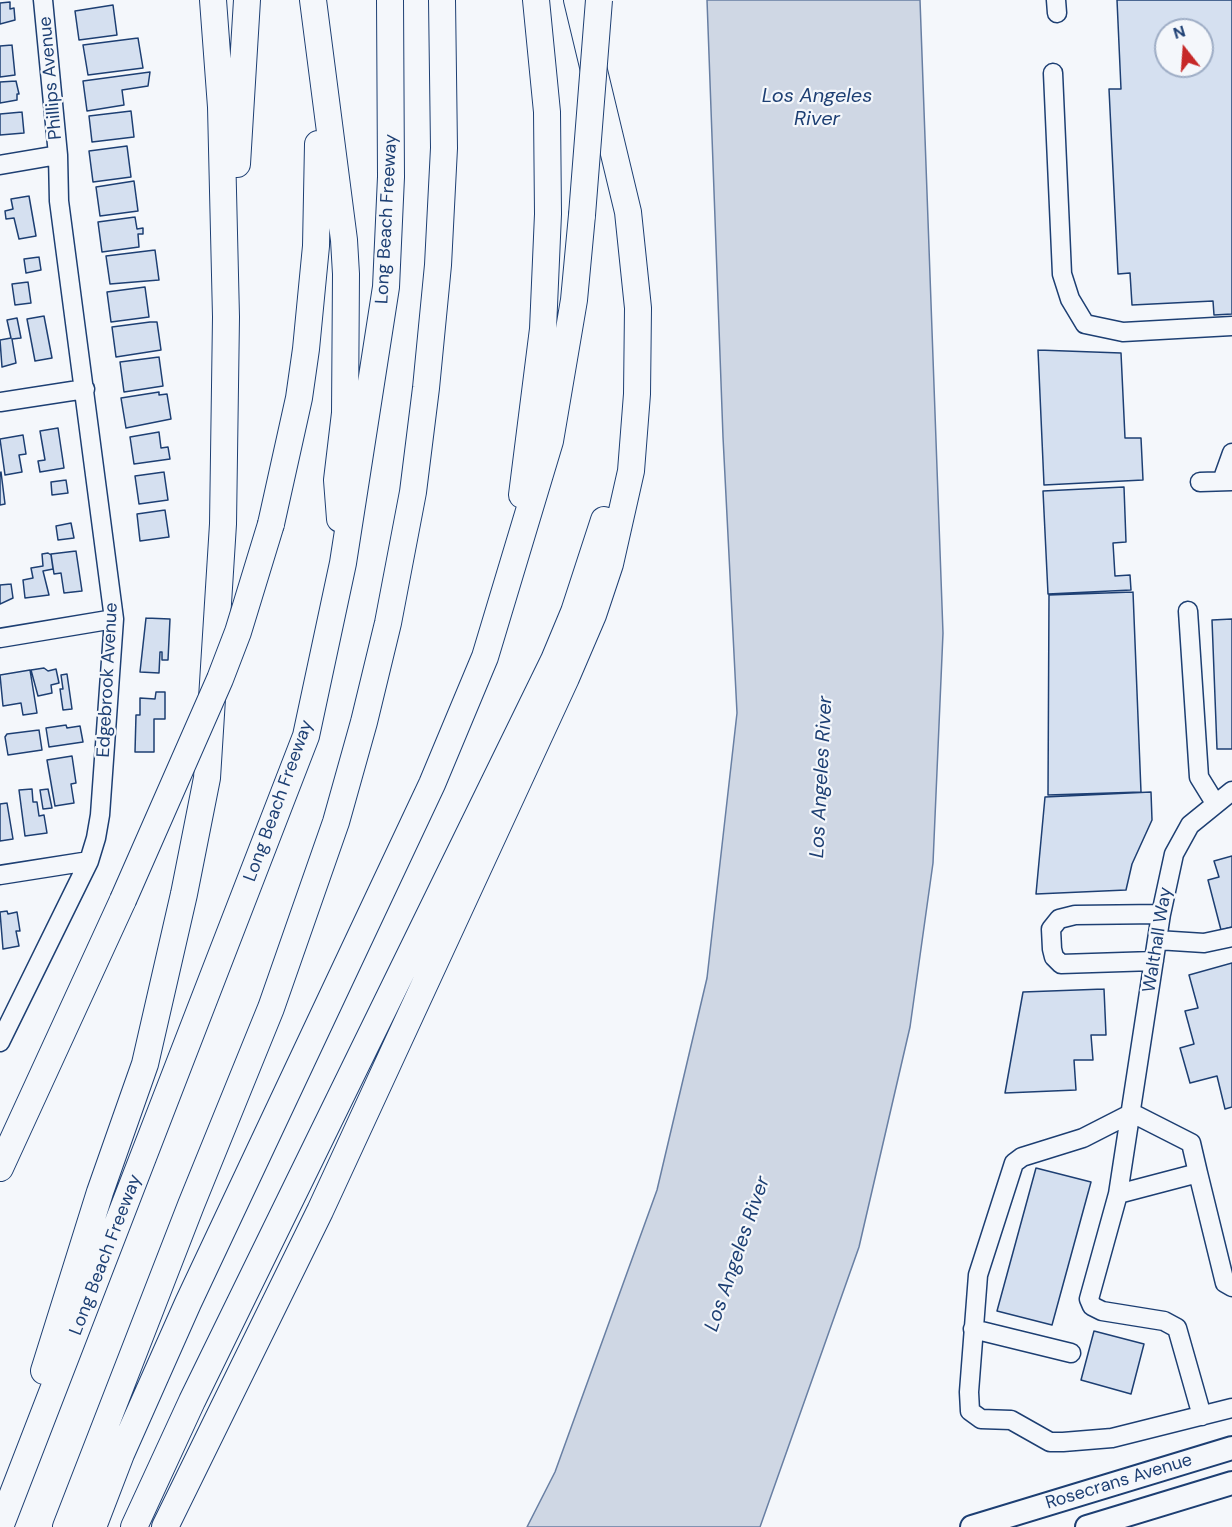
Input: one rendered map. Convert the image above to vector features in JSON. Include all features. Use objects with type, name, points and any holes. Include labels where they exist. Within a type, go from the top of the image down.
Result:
[{"type":"highway","points":[[0,1511],[100,1192],[145,1064],[184,894],[204,789],[222,524],[226,317],[221,106],[213,0]]},
{"type":"highway","points":[[226,317],[247,0]]},
{"type":"highway","points":[[0,1168],[123,900],[220,679],[238,632],[272,524],[299,398],[315,256],[319,151],[313,0]]},
{"type":"highway","points":[[313,0],[344,240],[346,274],[345,413],[337,480],[343,563]]},
{"type":"highway","name":"Long Beach Freeway","points":[[0,1527],[306,736],[343,563],[386,287],[391,177],[390,0]]},
{"type":"highway","points":[[66,1527],[191,1205],[271,1008],[332,832],[367,711],[388,622],[412,492],[428,377],[438,265],[444,148],[442,0]]},
{"type":"highway","points":[[511,573],[543,329],[548,214],[547,112],[536,0]]},
{"type":"highway","points":[[165,1527],[320,1211],[589,626],[610,564],[631,471],[639,330],[628,212],[577,0]]},
{"type":"highway","points":[[93,1527],[121,1454],[188,1303],[432,784],[485,657],[550,441],[574,300],[599,0]]},
{"type":"highway","points":[[134,1527],[192,1401],[554,660],[574,612],[593,556],[634,420]]},
{"type":"main road","name":"Rosecrans Avenue","points":[[972,1527],[1232,1448]]},
{"type":"main road","name":"Rosecrans Avenue","points":[[1087,1527],[1232,1483]]},
{"type":"street","name":"Phillips Avenue","points":[[43,0],[58,155]]},
{"type":"street","points":[[1053,73],[1062,273],[1070,299],[1085,324],[1123,332],[1232,326]]},
{"type":"street","points":[[0,165],[58,155]]},
{"type":"street","name":"Edgebrook Avenue","points":[[0,1042],[89,861],[100,815],[114,619],[59,201],[58,155]]},
{"type":"street","points":[[0,402],[85,388]]},
{"type":"street","points":[[1200,482],[1227,481],[1232,453]]},
{"type":"street","points":[[1188,611],[1199,777],[1215,802]]},
{"type":"street","points":[[0,638],[114,619]]},
{"type":"street","name":"Walthall Way","points":[[1202,1416],[1177,1328],[1164,1321],[1102,1311],[1092,1306],[1089,1299],[1118,1194],[1161,914],[1174,854],[1190,825],[1215,802],[1232,791]]},
{"type":"street","points":[[0,875],[89,861]]},
{"type":"street","points":[[1154,961],[1060,964],[1054,957],[1051,929],[1059,920],[1075,915],[1161,914]]},
{"type":"street","points":[[1157,940],[1204,943],[1232,936]]},
{"type":"street","points":[[1232,1287],[1225,1283],[1191,1143],[1132,1113],[1083,1138],[1022,1157],[1014,1163],[978,1275],[969,1392],[970,1411],[981,1419],[1011,1420],[1050,1442],[1112,1438],[1232,1408]]},
{"type":"street","points":[[1118,1194],[1198,1173]]},
{"type":"street","points":[[973,1329],[1071,1353]]},
{"type":"water","name":"Los Angeles River","points":[[707,0],[920,0],[943,633],[933,863],[910,1027],[859,1247],[760,1527],[527,1527],[555,1472],[657,1190],[707,978],[737,713],[723,437]]},
{"type":"building","points":[[1117,0],[1232,0],[1232,314],[1214,315],[1213,301],[1132,305],[1130,273],[1118,274],[1109,89],[1121,89]]},
{"type":"building","points":[[10,2],[10,9],[14,8],[15,20],[0,24],[0,3]]},
{"type":"building","points":[[113,5],[117,35],[79,40],[75,11]]},
{"type":"building","points":[[138,38],[143,68],[88,75],[83,45]]},
{"type":"building","points":[[12,45],[15,75],[0,77],[0,46]]},
{"type":"building","points":[[150,72],[148,86],[122,90],[124,105],[87,111],[83,81]]},
{"type":"building","points":[[16,81],[19,94],[17,94],[17,100],[0,103],[0,82]]},
{"type":"building","points":[[131,111],[134,137],[92,142],[89,116]]},
{"type":"building","points":[[22,112],[24,133],[0,135],[0,114]]},
{"type":"building","points":[[127,146],[131,177],[93,182],[89,151]]},
{"type":"building","points":[[134,181],[138,211],[100,216],[96,187]]},
{"type":"building","points":[[29,196],[36,236],[19,239],[14,218],[6,219],[5,211],[13,209],[11,199]]},
{"type":"building","points":[[135,217],[137,229],[143,228],[143,234],[138,234],[139,247],[102,252],[98,222]]},
{"type":"building","points":[[155,250],[159,280],[110,284],[106,256]]},
{"type":"building","points":[[39,257],[41,270],[26,273],[24,259]]},
{"type":"building","points":[[28,282],[31,303],[15,305],[12,284]]},
{"type":"building","points":[[145,287],[149,317],[111,322],[107,292]]},
{"type":"building","points":[[44,316],[52,358],[35,361],[27,319]]},
{"type":"building","points":[[17,318],[21,338],[12,339],[16,363],[2,367],[0,340],[11,338],[7,320]]},
{"type":"building","points":[[157,322],[161,350],[116,357],[112,327]]},
{"type":"building","points":[[1038,350],[1121,353],[1125,438],[1141,438],[1143,480],[1044,485]]},
{"type":"building","points":[[159,357],[163,386],[124,392],[120,362]]},
{"type":"building","points":[[159,392],[159,395],[167,394],[171,419],[126,428],[121,398]]},
{"type":"building","points":[[58,428],[64,468],[40,472],[38,461],[45,460],[40,431]]},
{"type":"building","points":[[159,432],[161,448],[168,447],[170,459],[134,464],[130,437]]},
{"type":"building","points":[[23,435],[26,454],[19,455],[22,472],[5,475],[0,439]]},
{"type":"building","points":[[164,472],[168,500],[139,504],[135,476]]},
{"type":"building","points":[[0,473],[5,504],[0,505]]},
{"type":"building","points":[[66,480],[68,493],[52,495],[51,482]]},
{"type":"building","points":[[1124,487],[1126,542],[1113,543],[1115,576],[1130,575],[1131,590],[1048,594],[1043,491]]},
{"type":"building","points":[[165,510],[169,537],[140,541],[137,514]]},
{"type":"building","points":[[71,523],[74,538],[58,540],[56,526]]},
{"type":"building","points":[[76,551],[82,591],[64,593],[61,573],[54,574],[51,554]]},
{"type":"building","points":[[42,554],[51,555],[53,569],[43,571],[49,595],[25,598],[23,580],[33,578],[31,568],[43,566]]},
{"type":"building","points":[[11,584],[13,598],[0,604],[0,585]]},
{"type":"building","points":[[1133,592],[1141,792],[1048,795],[1049,595]]},
{"type":"building","points":[[146,618],[170,619],[168,660],[162,660],[162,652],[160,652],[159,673],[140,672]]},
{"type":"building","points":[[1232,619],[1232,749],[1217,749],[1212,620]]},
{"type":"building","points":[[44,668],[48,671],[56,669],[59,683],[51,685],[52,693],[38,696],[31,670]]},
{"type":"building","points":[[30,670],[37,713],[23,715],[21,703],[3,706],[0,675]]},
{"type":"building","points":[[67,674],[72,709],[63,710],[61,675]]},
{"type":"building","points":[[156,692],[165,692],[165,719],[154,719],[154,752],[135,752],[136,715],[140,715],[140,698],[155,699]]},
{"type":"building","points":[[66,725],[67,728],[80,726],[83,742],[49,747],[46,728]]},
{"type":"building","points":[[39,730],[42,750],[8,755],[5,737],[7,734]]},
{"type":"building","points":[[72,756],[76,783],[71,784],[74,803],[55,806],[47,760]]},
{"type":"building","points":[[32,789],[33,802],[37,802],[39,816],[44,815],[47,833],[25,836],[19,790]]},
{"type":"building","points":[[48,789],[52,808],[43,809],[40,790]]},
{"type":"building","points":[[1151,792],[1152,820],[1132,864],[1126,890],[1036,894],[1045,797]]},
{"type":"building","points":[[7,803],[13,839],[0,841],[0,804]]},
{"type":"building","points":[[1232,856],[1232,927],[1221,930],[1208,880],[1219,877],[1214,861]]},
{"type":"building","points":[[7,911],[8,914],[17,912],[20,931],[16,931],[19,946],[3,949],[0,912]]},
{"type":"building","points":[[1232,963],[1232,1107],[1225,1109],[1217,1076],[1190,1083],[1180,1048],[1194,1044],[1185,1011],[1198,1008],[1189,975]]},
{"type":"building","points":[[1104,989],[1106,1035],[1091,1035],[1093,1060],[1074,1060],[1076,1090],[1005,1093],[1023,992]]},
{"type":"building","points":[[1036,1168],[1091,1182],[1052,1325],[997,1311]]},
{"type":"building","points":[[1094,1331],[1144,1344],[1131,1394],[1081,1380]]}]
